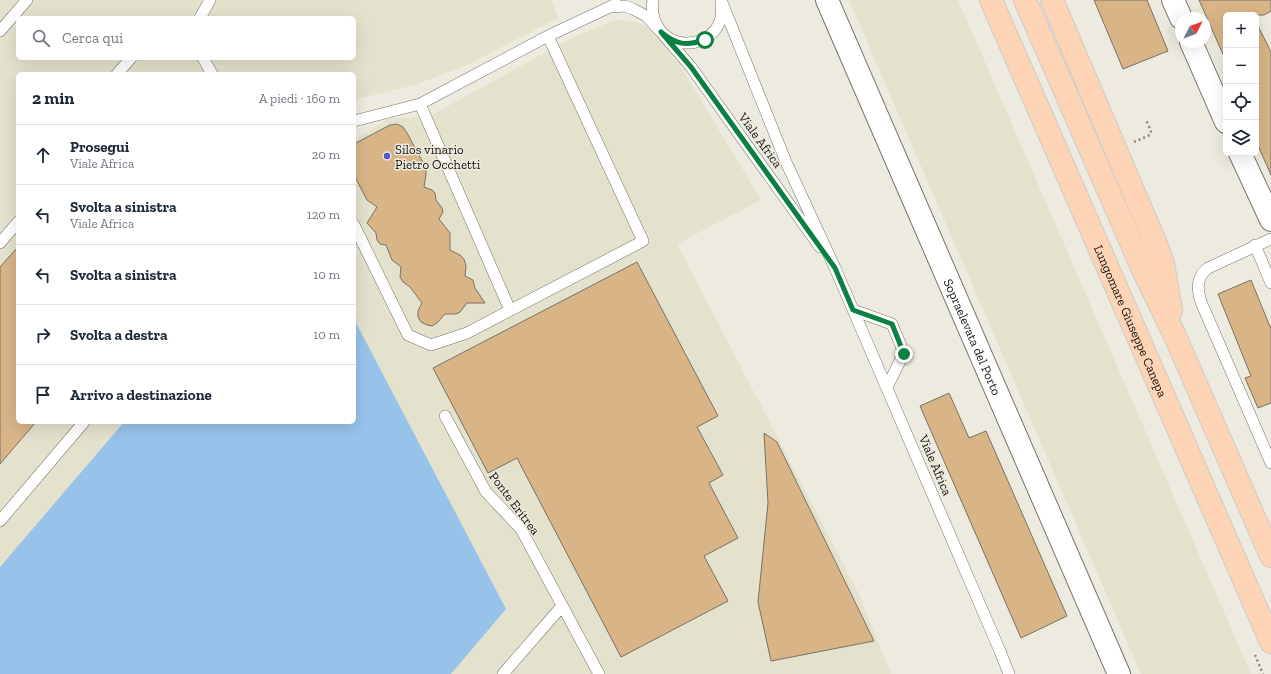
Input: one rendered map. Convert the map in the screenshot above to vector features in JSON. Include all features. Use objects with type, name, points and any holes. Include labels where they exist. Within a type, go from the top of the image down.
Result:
[{"type":"highway","name":"Lungomare Giuseppe Canepa","points":[[990,0],[1271,642]]},
{"type":"highway","points":[[1025,0],[1144,272],[1175,336],[1271,556]]},
{"type":"highway","points":[[1052,0],[1163,263],[1175,336]]},
{"type":"street","name":"Sopraelevata del Porto","points":[[827,0],[1119,674]]},
{"type":"street","points":[[1173,0],[1178,12]]},
{"type":"street","points":[[1195,48],[1225,120]]},
{"type":"street","points":[[1241,156],[1271,220]]},
{"type":"lane","points":[[0,32],[28,0]]},
{"type":"lane","points":[[201,16],[210,0]]},
{"type":"lane","points":[[356,120],[420,104],[612,3],[624,0]]},
{"type":"lane","name":"Viale Africa","points":[[661,32],[670,40],[682,44],[705,40],[714,32],[720,21],[722,10],[721,0]]},
{"type":"lane","name":"Viale Africa","points":[[721,0],[786,162],[835,268],[1009,674]]},
{"type":"lane","name":"Viale Africa","points":[[653,1],[652,13],[661,32],[691,67],[835,268]]},
{"type":"lane","points":[[612,3],[633,9],[646,16],[661,32]]},
{"type":"lane","points":[[356,229],[408,335],[431,345],[467,333],[643,241],[548,36]]},
{"type":"lane","points":[[119,72],[129,60]]},
{"type":"lane","points":[[205,60],[211,72]]},
{"type":"lane","points":[[420,104],[510,310]]},
{"type":"lane","points":[[0,243],[16,224]]},
{"type":"lane","points":[[1271,239],[1255,245],[1208,268],[1199,279],[1198,290],[1201,302],[1268,448],[1271,463]]},
{"type":"lane","points":[[1255,245],[1271,283]]},
{"type":"lane","points":[[853,310],[892,324],[904,354],[887,388]]},
{"type":"lane","name":"Ponte Eritrea","points":[[446,416],[486,492],[520,530],[599,674]]},
{"type":"lane","points":[[0,521],[82,424]]},
{"type":"lane","points":[[503,674],[562,606]]},
{"type":"shaded area","points":[[0,0],[552,0],[558,18],[473,62],[418,84],[356,100],[356,72],[16,72],[16,424],[122,424],[0,567]]},
{"type":"shaded area","points":[[849,0],[958,0],[1251,674],[1141,674]]},
{"type":"shaded area","points":[[615,20],[629,21],[644,25],[660,40],[683,70],[761,200],[677,244],[858,592],[891,674],[451,674],[506,609],[356,323],[356,139],[388,119],[430,116],[574,37]]},
{"type":"water","points":[[356,323],[506,609],[451,674],[0,674],[0,567],[122,424],[356,424]]},
{"type":"building","points":[[1094,0],[1147,0],[1168,51],[1123,69]]},
{"type":"building","points":[[1199,0],[1271,0],[1271,11],[1264,15],[1259,15],[1259,12],[1223,12],[1223,54],[1211,27],[1211,12],[1204,12]]},
{"type":"building","points":[[1259,28],[1271,52],[1271,175],[1259,148]]},
{"type":"building","points":[[397,124],[403,127],[426,168],[424,187],[435,193],[436,200],[442,208],[443,212],[439,219],[450,233],[450,250],[460,255],[464,259],[466,266],[465,276],[473,280],[475,288],[485,303],[467,303],[460,312],[456,314],[445,314],[432,326],[421,322],[418,317],[418,311],[422,303],[410,287],[403,282],[400,277],[401,267],[392,260],[386,245],[380,244],[377,240],[376,233],[367,223],[377,207],[367,200],[356,179],[356,143],[390,125]]},
{"type":"building","points":[[16,249],[16,424],[34,424],[0,464],[0,267]]},
{"type":"building","points":[[637,262],[718,416],[697,427],[723,475],[709,483],[738,538],[704,556],[728,601],[621,657],[517,458],[488,473],[433,368]]},
{"type":"building","points":[[1251,280],[1271,329],[1271,403],[1258,408],[1245,378],[1251,376],[1218,294]]},
{"type":"building","points":[[949,393],[969,438],[986,431],[1067,616],[1021,638],[920,406]]},
{"type":"building","points":[[764,433],[777,442],[874,641],[771,661],[758,602],[768,503]]},
{"type":"place","name":"Silos vinario Pietro Occhetti","points":[[387,156]]},
{"type":"route","points":[[705,40],[682,44],[670,40],[661,32],[691,67],[835,268],[853,310],[892,324],[904,354]]}]
